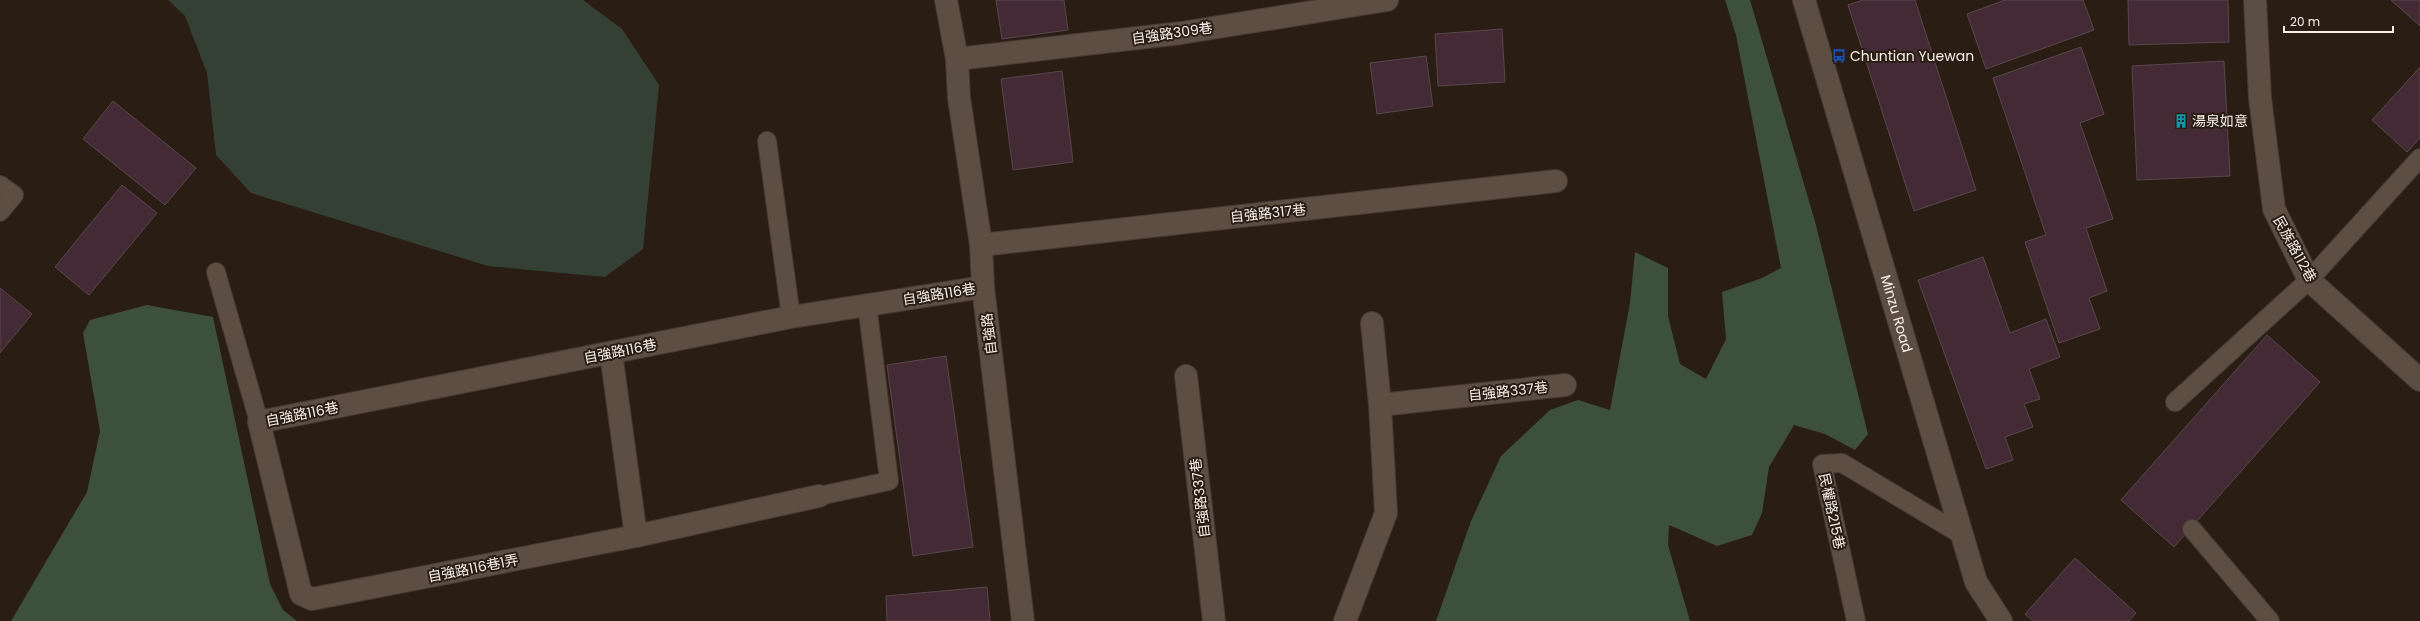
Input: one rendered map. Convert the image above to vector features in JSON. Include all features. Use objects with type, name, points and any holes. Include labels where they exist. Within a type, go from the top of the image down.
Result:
[{"type":"street","name":"自強路","points":[[946,0],[957,59],[959,98],[981,245],[983,287],[1023,621]]},
{"type":"street","name":"自強路309巷","points":[[957,59],[1181,33],[1387,0]]},
{"type":"street","name":"Minzu Road","points":[[1804,0],[1976,582],[2002,621]]},
{"type":"street","name":"民族路112巷","points":[[2255,0],[2260,98],[2274,209],[2309,280],[2420,380]]},
{"type":"street","name":"自強路317巷","points":[[981,245],[1556,182]]},
{"type":"street","name":"自強路116巷","points":[[259,422],[790,317],[983,287]]},
{"type":"street","points":[[1345,621],[1386,513],[1380,405],[1372,323]]},
{"type":"street","points":[[611,353],[636,536]]},
{"type":"street","name":"自強路337巷","points":[[1186,376],[1214,621]]},
{"type":"street","name":"自強路337巷","points":[[1380,405],[1565,385]]},
{"type":"street","name":"自強路116巷1弄","points":[[259,422],[301,594],[312,599],[636,536],[819,496]]},
{"type":"lane","points":[[768,141],[790,317]]},
{"type":"lane","points":[[2175,402],[2309,280],[2420,158]]},
{"type":"lane","points":[[0,185],[14,195],[0,212]]},
{"type":"lane","points":[[216,272],[259,422]]},
{"type":"lane","points":[[819,496],[889,481],[867,304]]},
{"type":"lane","name":"民權路215巷","points":[[1856,621],[1822,464],[1842,463],[1962,535]]},
{"type":"lane","points":[[2192,529],[2270,621]]},
{"type":"green space","points":[[168,0],[583,0],[622,29],[659,85],[643,249],[605,277],[488,266],[251,193],[216,155],[207,73],[185,16]]},
{"type":"green space","points":[[1725,0],[1750,0],[1816,225],[1868,434],[1855,450],[1825,434],[1794,425],[1769,467],[1762,513],[1752,535],[1717,546],[1669,525],[1668,545],[1690,621],[1436,621],[1471,521],[1501,456],[1550,410],[1578,400],[1610,410],[1630,303],[1635,252],[1668,268],[1668,316],[1680,364],[1706,379],[1726,339],[1722,292],[1762,278],[1781,268],[1736,35]]},
{"type":"green space","points":[[147,305],[213,317],[270,584],[283,610],[297,621],[11,621],[87,492],[100,431],[83,333],[90,320]]},
{"type":"building","points":[[996,0],[1064,0],[1068,30],[1002,39]]},
{"type":"building","points":[[1863,0],[1915,0],[1976,190],[1914,211],[1848,5]]},
{"type":"building","points":[[2005,0],[2083,0],[2094,30],[1986,69],[1967,14]]},
{"type":"building","points":[[2128,0],[2228,0],[2229,42],[2129,45]]},
{"type":"building","points":[[2391,0],[2420,0],[2420,26]]},
{"type":"building","points":[[1502,29],[1505,82],[1438,86],[1435,34]]},
{"type":"building","points":[[2081,47],[2104,114],[2080,123],[2113,219],[2086,228],[2107,291],[2089,298],[2100,329],[2059,343],[2025,242],[2046,235],[1993,78]]},
{"type":"building","points":[[1426,56],[1433,106],[1377,114],[1370,63]]},
{"type":"building","name":"湯泉如意","points":[[2224,61],[2230,176],[2137,180],[2132,66]]},
{"type":"building","points":[[2420,67],[2420,138],[2407,152],[2372,120]]},
{"type":"building","points":[[1062,71],[1073,162],[1013,170],[1001,79]]},
{"type":"building","points":[[113,101],[196,168],[165,205],[83,139]]},
{"type":"building","points":[[122,185],[157,213],[89,295],[55,267]]},
{"type":"building","points":[[1983,257],[2010,333],[2046,319],[2060,357],[2029,369],[2040,399],[2024,404],[2033,427],[2005,437],[2013,460],[1986,469],[1918,280]]},
{"type":"building","points":[[0,288],[32,314],[0,353]]},
{"type":"building","points":[[2267,335],[2320,382],[2174,547],[2121,500]]},
{"type":"building","points":[[946,356],[973,547],[913,556],[887,365]]},
{"type":"building","points":[[2075,558],[2136,613],[2129,621],[2033,621],[2025,614]]},
{"type":"building","points":[[987,587],[990,621],[887,621],[886,596]]},
{"type":"place","name":"Chuntian Yuewan","points":[[1839,56]]},
{"type":"place","name":"湯泉如意","points":[[2181,121]]}]
